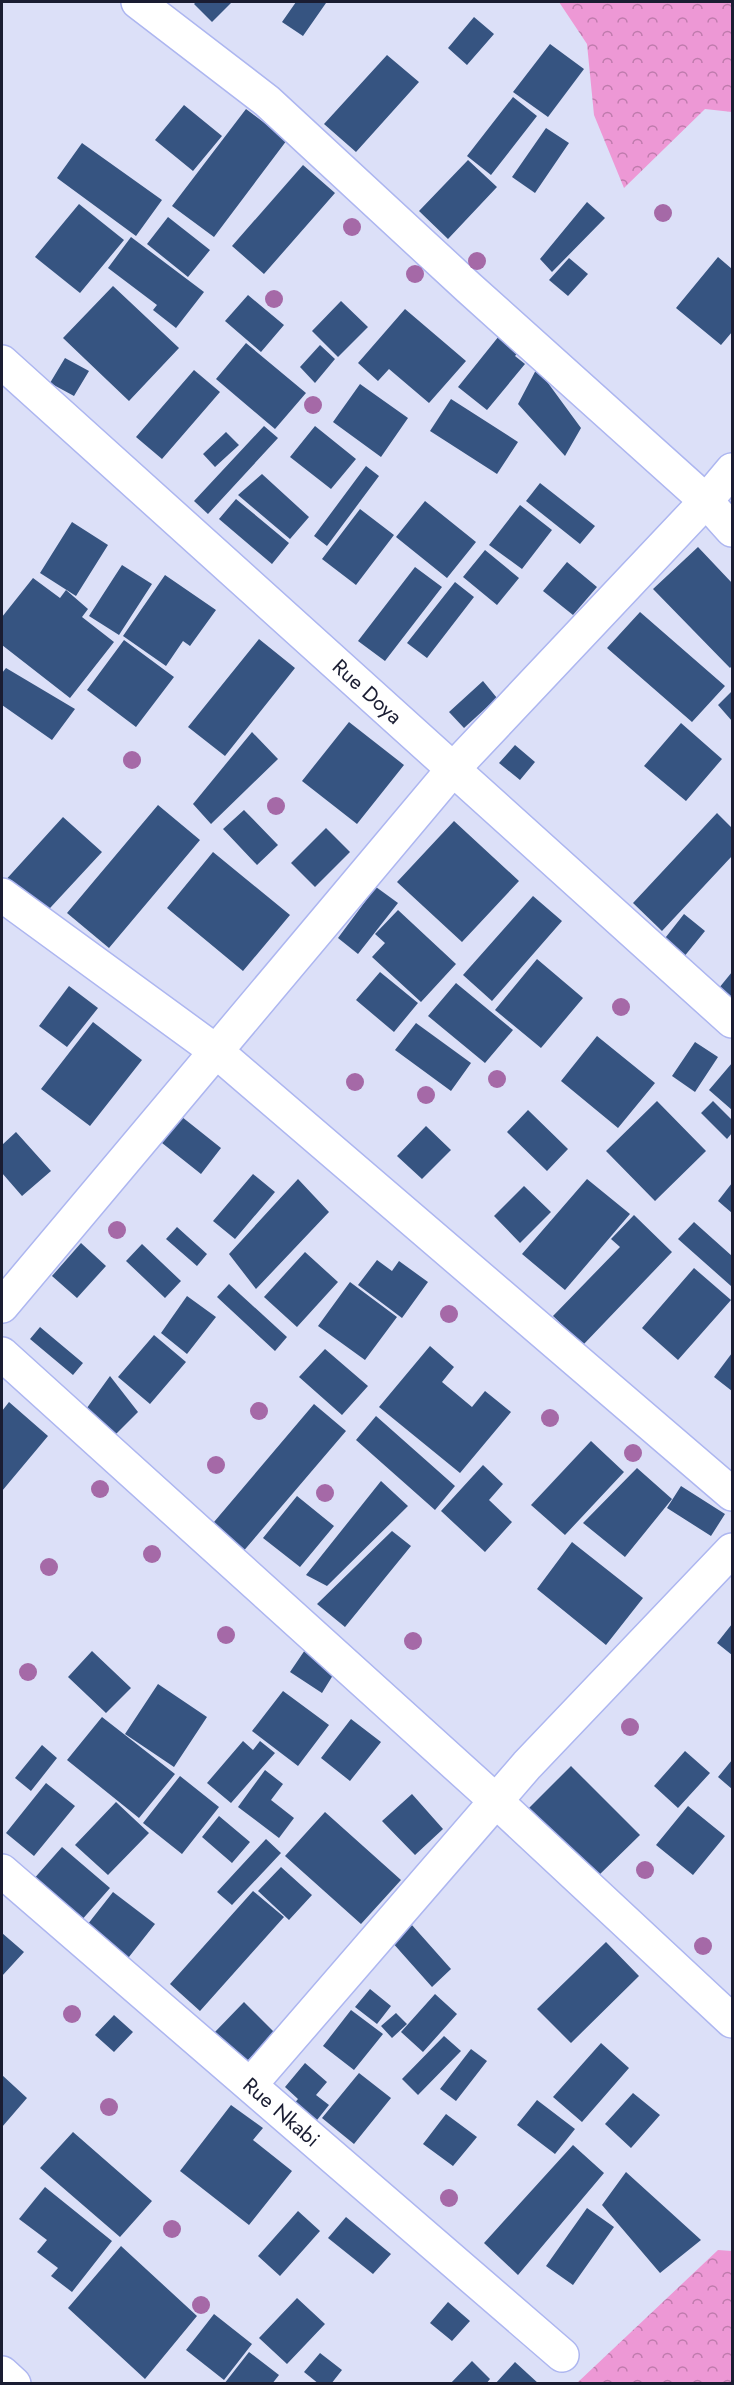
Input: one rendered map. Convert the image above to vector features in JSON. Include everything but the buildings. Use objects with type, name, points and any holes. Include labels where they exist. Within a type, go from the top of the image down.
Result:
[{"type":"street","points":[[138,2],[267,101],[468,287],[706,501],[732,530]]},
{"type":"street","name":"Rue Doya","points":[[2,362],[732,1021]]},
{"type":"street","points":[[2,1306],[454,768],[706,501],[732,470]]},
{"type":"street","points":[[2,895],[216,1052],[732,1494]]},
{"type":"street","points":[[2,1354],[496,1801],[732,2021]]},
{"type":"street","points":[[251,2084],[527,1765],[732,1550]]},
{"type":"street","name":"Rue Nkabi","points":[[2,1871],[562,2355]]},
{"type":"street","points":[[2,2373],[14,2384]]},
{"type":"green space","points":[[559,2],[732,2],[732,112],[705,109],[624,188],[594,115],[587,44]]},
{"type":"green space","points":[[718,2250],[732,2251],[732,2383],[577,2383]]}]
